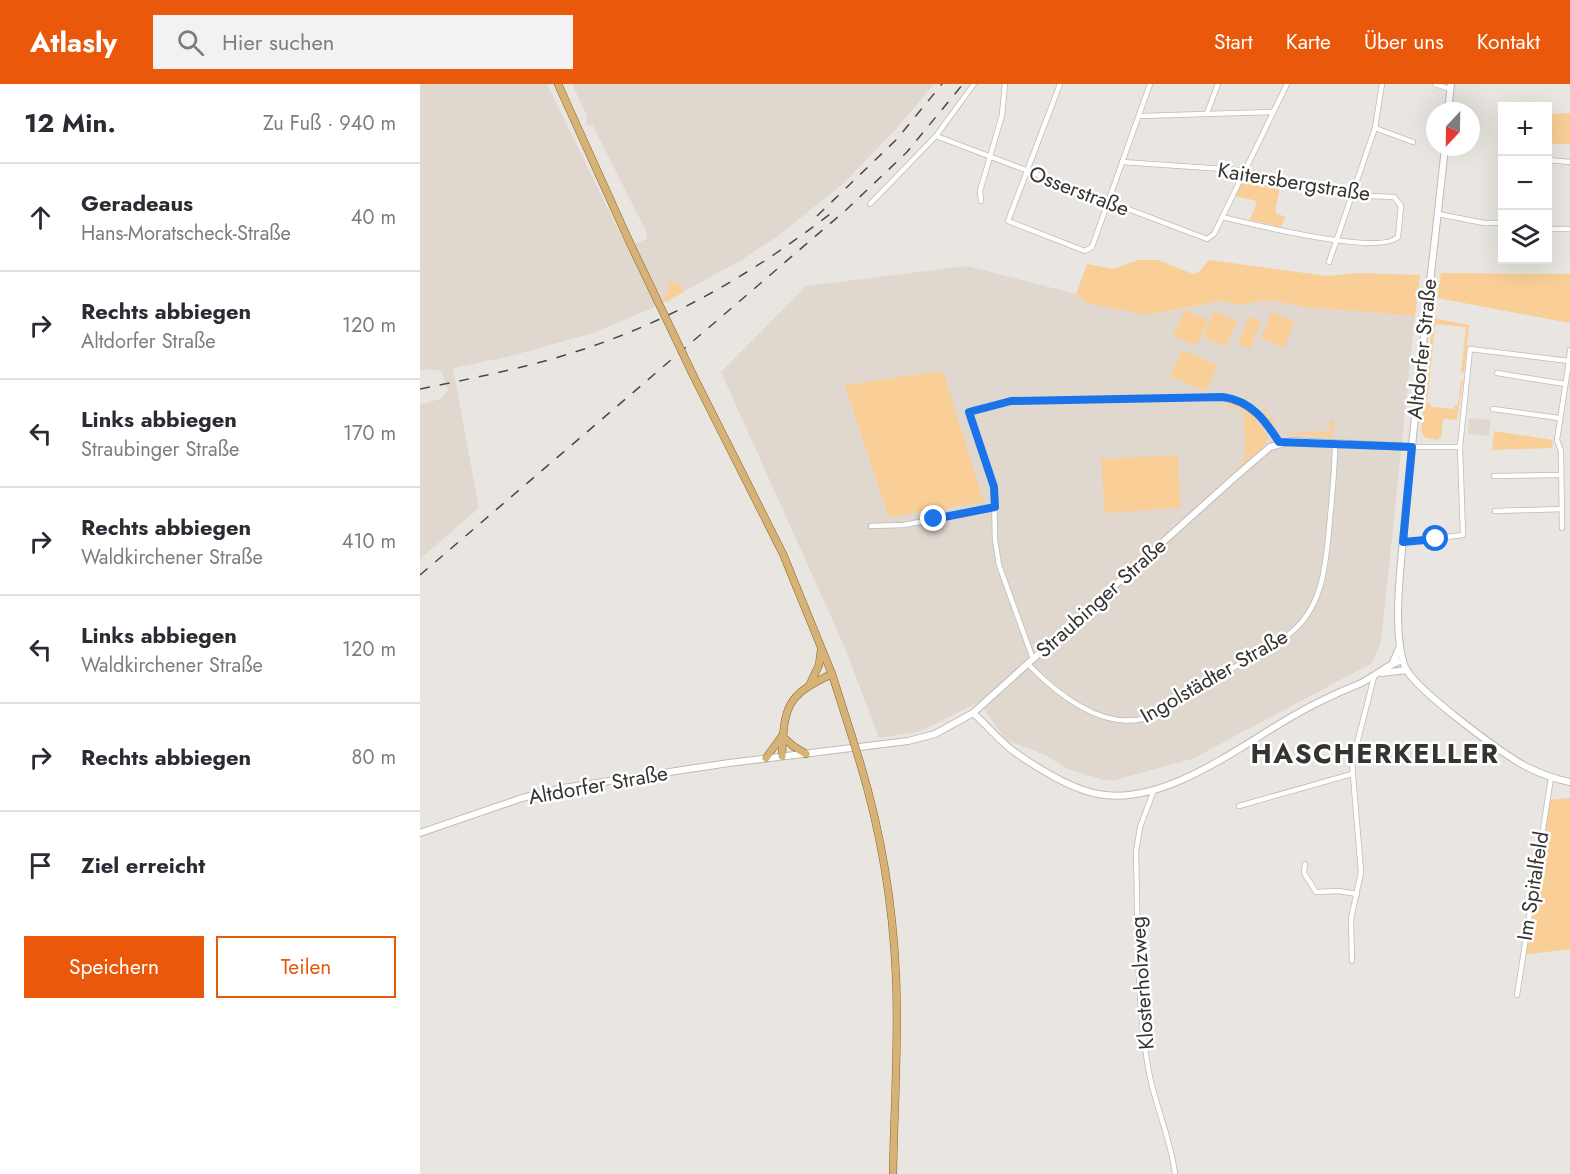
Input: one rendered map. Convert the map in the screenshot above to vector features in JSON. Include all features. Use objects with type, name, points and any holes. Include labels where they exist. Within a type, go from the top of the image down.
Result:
[{"type":"main road","points":[[558,84],[694,377],[783,554],[832,674],[858,756],[874,814],[891,920],[897,978],[893,1174]]},
{"type":"main road","points":[[1449,102],[1450,87]]},
{"type":"main road","name":"Altdorfer Straße","points":[[1400,646],[1402,550],[1444,156]]},
{"type":"main road","points":[[1279,442],[1412,447]]},
{"type":"main road","name":"Straubinger Straße","points":[[782,756],[922,739],[973,713],[1234,478],[1279,442]]},
{"type":"main road","points":[[1400,646],[1407,670],[1436,700],[1525,766],[1551,778],[1570,782]]},
{"type":"main road","points":[[973,713],[1016,753],[1077,788],[1109,796],[1154,790],[1184,779],[1294,715],[1374,677],[1393,662],[1400,646]]},
{"type":"main road","points":[[810,684],[819,665],[821,647]]},
{"type":"main road","points":[[1393,662],[1403,660]]},
{"type":"main road","points":[[1380,673],[1407,670]]},
{"type":"main road","points":[[782,756],[786,708],[792,699],[810,684],[832,674]]},
{"type":"main road","points":[[782,736],[793,746],[807,753]]},
{"type":"main road","points":[[766,758],[782,736]]},
{"type":"main road","name":"Altdorfer Straße","points":[[420,833],[522,798],[553,790],[782,756]]},
{"type":"street","points":[[870,204],[936,136],[974,84]]},
{"type":"street","points":[[981,201],[980,191],[1002,115],[1005,84]]},
{"type":"street","points":[[1060,84],[1008,221],[1078,249],[1089,250],[1150,84]]},
{"type":"street","points":[[1207,113],[1218,84]]},
{"type":"street","points":[[1287,84],[1222,217],[1336,240]]},
{"type":"street","points":[[1329,262],[1375,128],[1382,84]]},
{"type":"street","points":[[1435,84],[1450,87]]},
{"type":"street","points":[[1140,116],[1272,112]]},
{"type":"street","points":[[1375,128],[1413,142]]},
{"type":"street","name":"Osserstraße","points":[[936,136],[1208,239],[1218,228],[1222,217]]},
{"type":"street","points":[[1552,160],[1570,162]]},
{"type":"street","name":"Kaitersbergstraße","points":[[1122,162],[1244,172],[1352,195],[1394,197],[1400,201],[1398,237],[1387,242],[1336,240]]},
{"type":"street","points":[[1438,214],[1484,223],[1498,223]]},
{"type":"street","points":[[1552,230],[1570,229]]},
{"type":"street","points":[[1403,542],[1463,535],[1460,447],[1470,348],[1569,361]]},
{"type":"street","points":[[1562,528],[1561,451],[1557,440],[1570,350]]},
{"type":"street","points":[[1497,373],[1565,384]]},
{"type":"street","points":[[1030,662],[999,565],[995,540],[994,487],[969,412],[1011,401],[1223,397],[1237,400],[1258,413],[1279,442]]},
{"type":"street","points":[[1493,409],[1559,418]]},
{"type":"street","name":"Ingolstädter Straße","points":[[1030,662],[1046,683],[1094,713],[1112,720],[1133,722],[1155,714],[1288,635],[1303,621],[1320,589],[1328,543],[1335,443]]},
{"type":"street","points":[[1412,447],[1460,447]]},
{"type":"street","points":[[1494,476],[1561,475]]},
{"type":"street","points":[[871,526],[904,525],[995,507]]},
{"type":"street","points":[[1495,510],[1562,509]]},
{"type":"street","points":[[1352,961],[1352,919],[1361,872],[1352,774],[1361,724],[1374,677]]},
{"type":"street","points":[[1239,807],[1352,774]]},
{"type":"street","name":"Im Spitalfeld","points":[[1517,995],[1551,778]]},
{"type":"street","name":"Klosterholzweg","points":[[1154,790],[1140,828],[1136,852],[1143,1030],[1153,1096],[1173,1158],[1175,1174]]},
{"type":"street","points":[[1305,864],[1304,873],[1316,892],[1339,891],[1357,894]]},
{"type":"shaded area","points":[[420,84],[547,84],[627,248],[646,239],[647,233],[593,126],[585,125],[587,116],[572,84],[934,84],[896,129],[844,183],[778,236],[740,261],[655,307],[593,333],[507,357],[453,368],[479,508],[420,559],[420,404],[441,399],[448,389],[441,371],[429,369],[420,371]]},
{"type":"shaded area","points":[[1570,113],[1570,144],[1552,144],[1552,114]]},
{"type":"shaded area","points":[[1248,178],[1280,185],[1275,213],[1286,217],[1281,227],[1250,220],[1257,201],[1235,196],[1243,181]]},
{"type":"shaded area","points":[[1138,260],[1158,260],[1193,274],[1199,272],[1209,260],[1327,276],[1359,273],[1420,275],[1415,316],[1312,308],[1268,300],[1239,305],[1221,301],[1147,315],[1087,303],[1076,294],[1087,264],[1114,269]]},
{"type":"shaded area","points":[[967,266],[1076,294],[1087,303],[1159,313],[1221,301],[1239,305],[1268,300],[1312,308],[1415,316],[1381,643],[1372,663],[1192,759],[1115,780],[1103,780],[1065,768],[1046,755],[1006,740],[979,702],[919,732],[879,738],[845,648],[721,372],[806,286]]},
{"type":"shaded area","points":[[1441,273],[1570,274],[1570,323],[1437,298]]},
{"type":"shaded area","points":[[670,282],[677,282],[684,292],[666,302],[663,295],[667,294]]},
{"type":"shaded area","points":[[1185,310],[1208,320],[1196,346],[1173,336]]},
{"type":"shaded area","points":[[1214,311],[1237,321],[1226,347],[1203,337]]},
{"type":"shaded area","points":[[1272,312],[1295,322],[1284,348],[1261,338]]},
{"type":"shaded area","points":[[1249,317],[1261,322],[1250,349],[1238,343]]},
{"type":"shaded area","points":[[1433,318],[1469,325],[1464,373],[1461,372],[1466,327],[1435,324],[1427,403],[1431,404],[1431,407],[1454,409],[1454,405],[1458,405],[1461,380],[1463,381],[1457,420],[1443,419],[1441,438],[1436,440],[1425,438],[1421,431]]},
{"type":"shaded area","points":[[1182,350],[1217,365],[1206,391],[1170,376]]},
{"type":"shaded area","points":[[943,371],[984,502],[889,517],[845,385]]},
{"type":"shaded area","points":[[1229,402],[1250,412],[1268,437],[1264,446],[1235,471],[1232,469],[1235,470],[1242,463],[1240,460],[1245,460],[1244,411],[1239,411],[1239,407],[1228,408]]},
{"type":"shaded area","points":[[1272,417],[1276,427],[1268,419]]},
{"type":"shaded area","points":[[1469,418],[1491,420],[1489,436],[1468,434]]},
{"type":"shaded area","points":[[1334,420],[1333,437],[1285,433],[1330,431],[1329,421]]},
{"type":"shaded area","points":[[1494,431],[1553,440],[1552,448],[1492,450]]},
{"type":"shaded area","points":[[1178,455],[1180,508],[1105,513],[1101,459]]},
{"type":"shaded area","points":[[1570,798],[1570,949],[1522,955],[1547,800]]},
{"type":"railway","points":[[817,216],[897,139],[942,84]]},
{"type":"railway","points":[[420,575],[846,210],[907,152],[963,84]]},
{"type":"railway","points":[[420,389],[545,361],[634,330],[669,315],[735,279],[768,259],[830,214]]},
{"type":"district","name":"HASCHERKELLER","points":[[1375,754]]},
{"type":"route","points":[[934,519],[995,507],[994,487],[969,412],[1011,401],[1223,397],[1237,400],[1258,413],[1279,442],[1412,447],[1403,542],[1436,539]]}]
